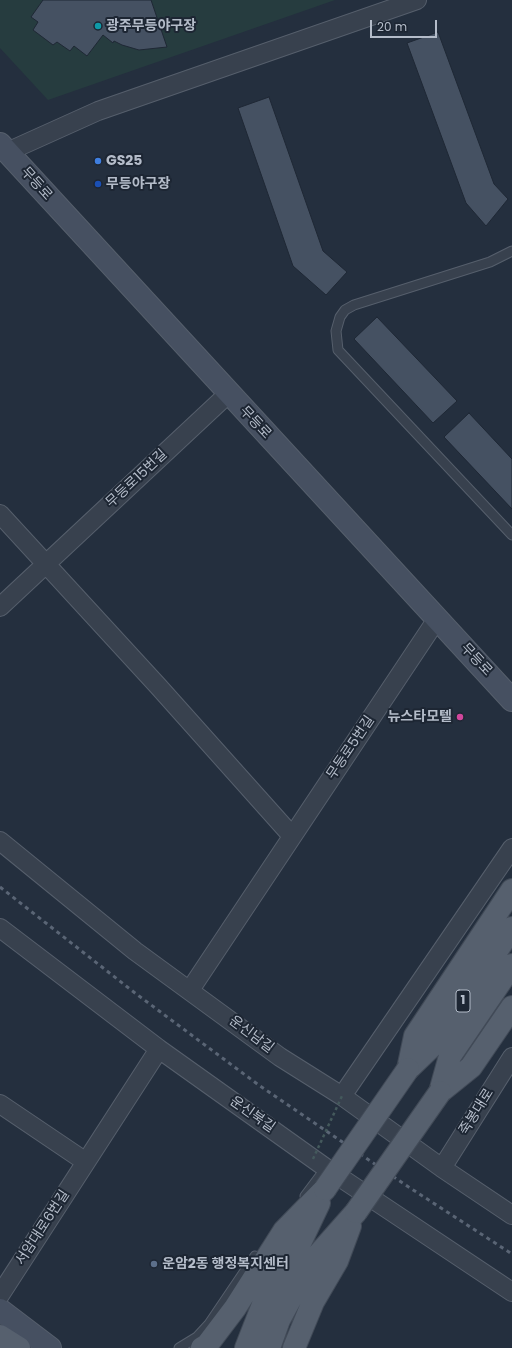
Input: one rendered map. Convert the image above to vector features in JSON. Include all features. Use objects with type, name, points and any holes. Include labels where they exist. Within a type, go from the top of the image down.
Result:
[{"type":"main road","points":[[408,1069],[415,1036],[512,890]]},
{"type":"main road","name":"1","points":[[246,1348],[264,1302],[301,1241],[322,1172],[408,1069],[433,1045],[512,928]]},
{"type":"main road","name":"1","points":[[269,1348],[279,1320],[297,1287],[317,1256],[356,1212],[440,1092],[450,1056],[512,965]]},
{"type":"main road","points":[[440,1092],[471,1067],[512,1007]]},
{"type":"main road","points":[[202,1348],[207,1345],[235,1308],[322,1172]]},
{"type":"main road","points":[[294,1348],[313,1302],[337,1261],[356,1212]]},
{"type":"main road","points":[[0,1336],[19,1348]]},
{"type":"street","points":[[4,148],[98,111],[417,0]]},
{"type":"street","name":"무등로","points":[[4,148],[228,394],[512,700]]},
{"type":"street","name":"무등로15번길","points":[[0,607],[228,394]]},
{"type":"street","points":[[0,514],[158,686],[292,836]]},
{"type":"street","name":"무등로5번길","points":[[190,990],[437,619]]},
{"type":"street","name":"운신남길","points":[[0,841],[135,951],[280,1057],[342,1096],[442,1168],[512,1215]]},
{"type":"street","points":[[342,1096],[512,848]]},
{"type":"street","name":"운신북길","points":[[0,928],[322,1172],[512,1292]]},
{"type":"street","name":"서암대로6번길","points":[[0,1295],[159,1049]]},
{"type":"street","name":"죽봉대로","points":[[442,1168],[512,1056]]},
{"type":"street","points":[[0,1104],[86,1162]]},
{"type":"street","points":[[0,1310],[50,1348]]},
{"type":"lane","points":[[512,251],[490,262],[354,304],[345,310],[340,317],[336,331],[338,350],[512,535]]},
{"type":"lane","points":[[179,1348],[197,1337],[209,1324],[262,1246],[292,1214],[322,1172]]},
{"type":"path","points":[[322,1172],[342,1096]]},
{"type":"green space","points":[[0,0],[335,0],[48,100],[0,48]]},
{"type":"building","name":"광주무등야구장","points":[[43,0],[151,0],[167,47],[139,50],[114,41],[113,43],[103,35],[87,56],[74,46],[70,51],[57,42],[53,45],[33,30],[38,22],[31,17]]},
{"type":"building","points":[[438,32],[494,184],[508,199],[486,226],[466,203],[407,43]]},
{"type":"building","points":[[269,97],[323,251],[347,272],[326,295],[293,266],[238,108]]},
{"type":"building","points":[[377,317],[457,401],[433,423],[354,339]]},
{"type":"building","points":[[469,413],[512,459],[512,509],[444,437]]},
{"type":"railway","points":[[0,887],[135,993],[260,1086],[404,1184],[512,1254]]},
{"type":"place","name":"광주무등야구장","points":[[98,26]]},
{"type":"place","name":"GS25","points":[[98,161]]},
{"type":"place","name":"무등야구장","points":[[98,184]]},
{"type":"place","name":"뉴스타모텔","points":[[460,717]]},
{"type":"place","name":"운암2동 행정복지센터","points":[[154,1264]]}]
